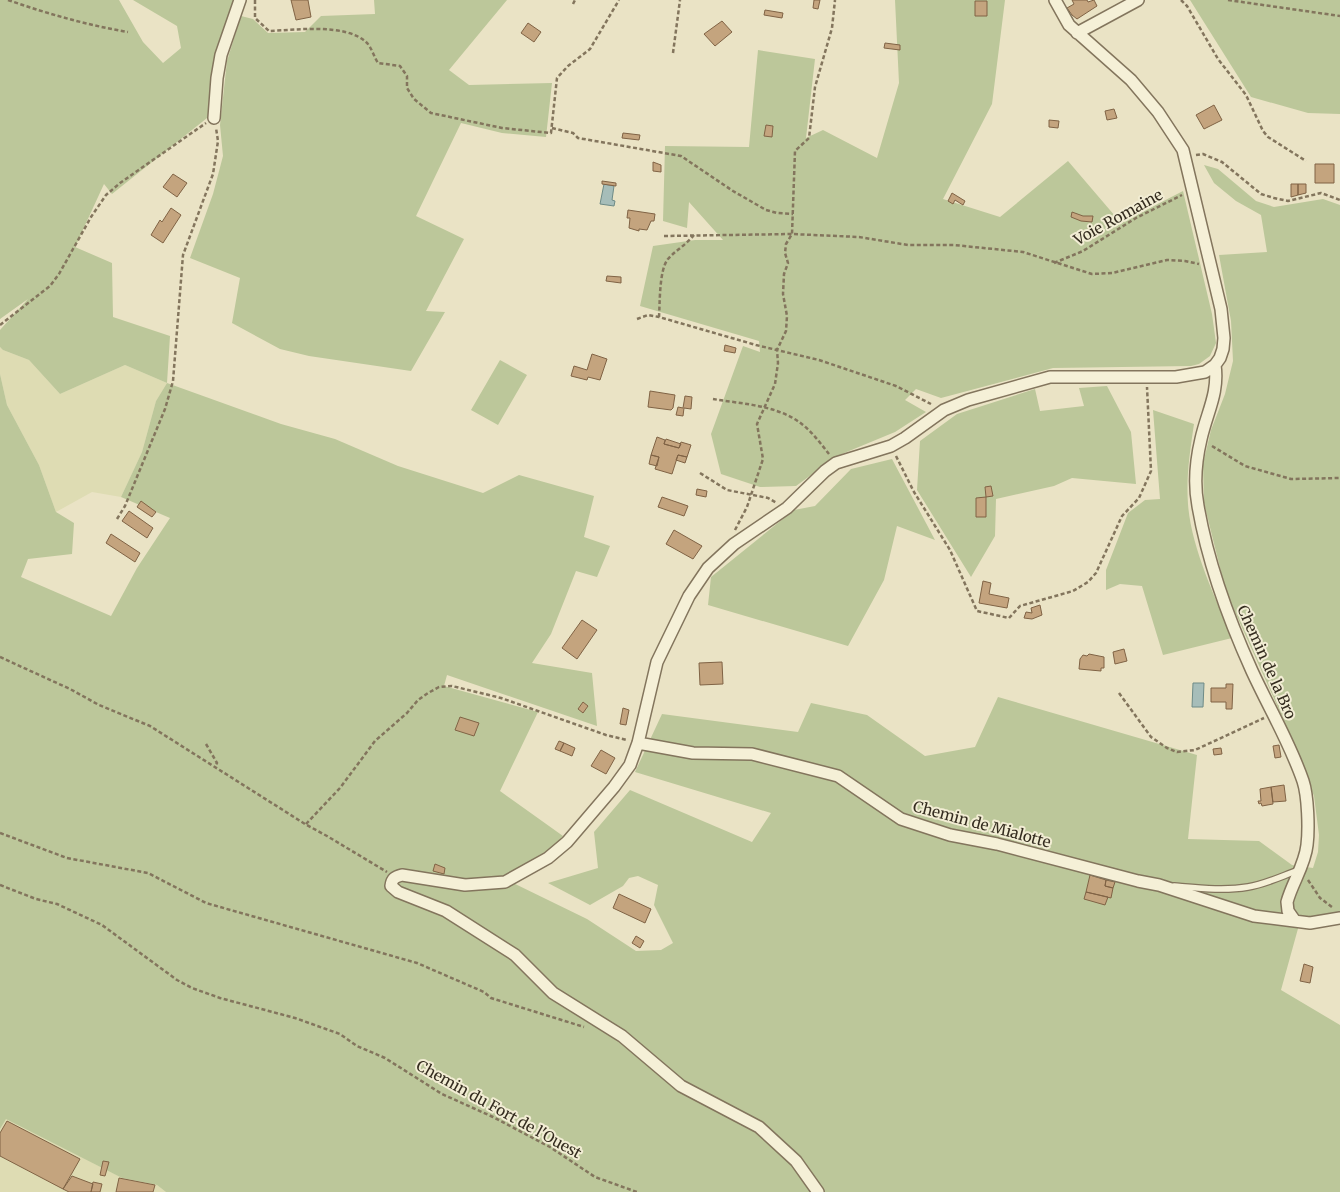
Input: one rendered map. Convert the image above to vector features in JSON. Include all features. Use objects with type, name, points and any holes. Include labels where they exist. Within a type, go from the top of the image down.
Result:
[{"type":"street","points":[[214,118],[221,55],[240,0]]},
{"type":"street","points":[[818,1192],[796,1161],[759,1127],[682,1086],[622,1036],[553,993],[515,955],[446,911],[398,892],[391,886],[392,880],[394,877],[402,874],[465,885],[505,882],[548,858],[566,842],[614,787],[630,765],[638,743],[661,654],[689,596],[708,568],[734,544],[787,508],[825,471],[836,463],[891,446],[944,410],[968,400],[1050,377],[1185,376],[1205,372],[1215,365],[1220,358],[1224,338],[1221,309],[1183,150],[1158,112],[1141,91],[1068,25],[1054,0]]},
{"type":"street","points":[[1077,33],[1138,0]]},
{"type":"street","name":"Chemin de la Bro","points":[[1215,365],[1217,378],[1216,393],[1201,439],[1196,466],[1197,503],[1206,549],[1224,603],[1252,671],[1304,783],[1308,816],[1308,846],[1287,902],[1288,911],[1295,921]]},
{"type":"street","name":"Chemin de Mialotte","points":[[638,743],[693,753],[752,754],[838,776],[902,819],[950,834],[1159,885],[1254,916],[1295,921]]},
{"type":"street","points":[[1295,921],[1310,922],[1337,913]]},
{"type":"lane","points":[[1159,885],[1210,889],[1246,887],[1266,882],[1301,866]]},
{"type":"path","points":[[8,0],[95,26],[128,32]]},
{"type":"path","points":[[255,0],[255,18],[269,31],[332,29],[353,35],[367,42],[378,63],[400,66],[407,76],[406,88],[414,99],[431,113],[502,128],[551,133],[557,78],[568,66],[590,49],[619,0]]},
{"type":"path","points":[[573,4],[575,0]]},
{"type":"path","points":[[673,53],[680,0]]},
{"type":"path","points":[[734,544],[736,529],[747,507],[763,459],[758,424],[775,384],[778,363],[777,350],[786,331],[787,316],[783,294],[784,274],[788,263],[785,253],[786,244],[792,234],[796,151],[809,138],[815,87],[832,28],[835,0]]},
{"type":"path","points":[[1182,0],[1218,59],[1246,95],[1263,132],[1306,161]]},
{"type":"path","points":[[1228,0],[1340,16]]},
{"type":"path","points":[[0,325],[50,286],[106,195],[120,183],[214,118],[218,141],[213,174],[183,255],[173,381],[165,409],[125,506],[117,519]]},
{"type":"path","points":[[552,128],[573,133],[578,138],[681,156],[732,191],[766,210],[793,214]]},
{"type":"path","points":[[1185,157],[1202,154],[1222,162],[1261,194],[1274,198],[1288,201],[1321,193],[1340,200]]},
{"type":"path","name":"Voie Romaine","points":[[1054,263],[1083,251],[1136,218],[1192,190]]},
{"type":"path","points":[[664,236],[792,234],[859,237],[908,245],[954,245],[1023,252],[1092,274],[1112,273],[1167,260],[1185,261],[1210,267]]},
{"type":"path","points":[[659,317],[664,268],[668,259],[694,235]]},
{"type":"path","points":[[637,319],[648,315],[659,317],[819,360],[896,386],[944,410]]},
{"type":"path","points":[[891,446],[914,492],[950,550],[977,611],[1009,618],[1020,606],[1072,591],[1088,582],[1096,573],[1122,516],[1139,498],[1151,471],[1146,377]]},
{"type":"path","points":[[713,399],[766,408],[788,416],[803,425],[836,463]]},
{"type":"path","points":[[1201,439],[1245,466],[1291,480],[1340,478]]},
{"type":"path","points":[[700,473],[727,490],[768,498],[787,508]]},
{"type":"path","points":[[0,658],[70,689],[100,705],[150,726],[305,824],[394,877]]},
{"type":"path","points":[[305,824],[340,788],[375,740],[428,693],[439,687],[452,686],[469,689],[501,698],[606,735],[638,743]]},
{"type":"path","points":[[1120,693],[1151,736],[1167,748],[1177,752],[1195,750],[1273,714]]},
{"type":"path","points":[[206,744],[217,763],[215,766]]},
{"type":"path","points":[[0,832],[68,858],[148,873],[206,903],[417,963],[484,992],[491,998],[588,1028]]},
{"type":"path","points":[[1301,866],[1313,890],[1337,913]]},
{"type":"path","name":"Chemin du Fort de l'Ouest","points":[[0,885],[36,899],[57,904],[102,925],[177,980],[192,988],[220,998],[295,1018],[340,1034],[357,1046],[385,1058],[442,1094],[493,1117],[550,1147],[595,1177],[637,1192]]},
{"type":"shaded area","points":[[0,347],[3,350],[29,360],[60,394],[125,365],[167,383],[156,401],[142,452],[121,497],[92,492],[56,512],[39,465],[7,405],[0,374]]},
{"type":"shaded area","points":[[6,1118],[122,1178],[157,1185],[166,1192],[0,1192],[0,1129]]},
{"type":"green space","points":[[0,0],[119,0],[143,42],[163,63],[181,48],[177,26],[133,0],[234,0],[215,56],[212,114],[112,194],[104,184],[75,247],[112,263],[113,317],[170,336],[167,383],[125,365],[60,394],[29,360],[3,350],[0,347],[0,330],[28,299],[0,319]]},
{"type":"green space","points":[[374,0],[507,0],[449,70],[469,85],[552,83],[546,137],[502,133],[461,123],[416,216],[464,239],[426,311],[445,312],[411,371],[309,356],[280,349],[232,323],[240,278],[190,258],[213,194],[223,156],[220,125],[227,61],[241,16],[253,19],[268,33],[305,32],[321,16],[375,14]]},
{"type":"green space","points":[[895,0],[1005,0],[992,104],[943,199],[1000,217],[1068,161],[1121,223],[1183,191],[1212,314],[1216,343],[1210,356],[1199,364],[1191,366],[1053,368],[941,398],[916,389],[905,400],[926,412],[895,432],[837,456],[796,486],[760,487],[721,474],[711,434],[743,346],[760,352],[759,341],[640,306],[653,246],[695,240],[723,240],[689,202],[687,228],[663,221],[665,146],[749,147],[758,50],[815,59],[806,138],[823,130],[877,158],[899,83]]},
{"type":"green space","points":[[1190,0],[1340,0],[1340,114],[1308,113],[1251,97]]},
{"type":"green space","points":[[1204,165],[1218,169],[1256,201],[1274,207],[1323,199],[1340,205],[1340,915],[1299,925],[1281,990],[1340,1025],[1340,1192],[166,1192],[157,1185],[122,1178],[6,1119],[0,1129],[0,374],[7,405],[39,465],[56,512],[74,523],[72,554],[28,559],[21,577],[111,616],[137,568],[170,518],[121,497],[142,452],[156,401],[167,383],[281,424],[335,439],[398,466],[483,493],[519,475],[594,496],[584,537],[610,546],[597,577],[576,571],[551,634],[532,663],[592,673],[597,726],[447,675],[444,686],[538,712],[500,791],[563,836],[545,858],[503,878],[587,919],[636,951],[661,950],[673,943],[654,905],[658,885],[638,876],[629,878],[623,886],[590,905],[548,883],[598,868],[594,832],[630,790],[752,842],[771,813],[635,772],[662,714],[798,732],[811,703],[867,715],[925,756],[975,747],[998,697],[1197,755],[1188,839],[1259,841],[1292,865],[1313,868],[1318,852],[1319,835],[1314,796],[1284,721],[1226,592],[1204,503],[1203,464],[1211,430],[1225,394],[1233,361],[1231,321],[1219,255],[1267,252],[1261,215],[1236,201],[1214,183]]},
{"type":"green space","points":[[500,360],[527,375],[498,425],[471,410]]},
{"type":"green space","points":[[1107,386],[1131,432],[1136,484],[1072,478],[1054,486],[996,499],[995,536],[971,577],[917,490],[920,441],[957,414],[1035,389],[1040,411],[1084,406],[1079,388]]},
{"type":"green space","points":[[1153,410],[1194,424],[1188,484],[1190,520],[1211,589],[1232,638],[1163,655],[1142,586],[1120,584],[1106,590],[1106,570],[1128,513],[1145,500],[1160,499]]},
{"type":"green space","points":[[892,459],[935,540],[897,526],[884,580],[848,646],[708,605],[711,577],[794,510],[815,506],[851,469]]},
{"type":"water","points":[[604,184],[614,186],[612,200],[615,201],[614,206],[600,204]]},
{"type":"water","points":[[1193,683],[1204,683],[1203,707],[1192,707]]},
{"type":"building","points":[[291,0],[308,0],[311,17],[296,20]]},
{"type":"building","points":[[814,0],[820,0],[818,9],[813,8]]},
{"type":"building","points":[[1072,0],[1087,0],[1088,2],[1094,0],[1097,6],[1077,19],[1067,8],[1074,4]]},
{"type":"building","points":[[975,1],[987,1],[987,16],[975,16]]},
{"type":"building","points":[[765,10],[783,13],[782,18],[764,15]]},
{"type":"building","points":[[722,21],[732,32],[715,46],[704,34]]},
{"type":"building","points":[[528,23],[541,32],[534,42],[521,33]]},
{"type":"building","points":[[885,43],[900,45],[900,50],[884,48]]},
{"type":"building","points":[[1214,105],[1222,120],[1204,129],[1196,115]]},
{"type":"building","points":[[1114,109],[1117,118],[1107,120],[1105,111]]},
{"type":"building","points":[[1049,120],[1059,121],[1058,128],[1049,127]]},
{"type":"building","points":[[766,125],[773,126],[772,137],[764,136]]},
{"type":"building","points":[[623,133],[640,135],[639,140],[622,138]]},
{"type":"building","points":[[653,162],[661,165],[661,172],[653,171]]},
{"type":"building","points":[[1315,164],[1334,164],[1334,183],[1315,183]]},
{"type":"building","points":[[173,174],[187,183],[177,197],[163,187]]},
{"type":"building","points":[[602,181],[616,183],[616,186],[602,184]]},
{"type":"building","points":[[1291,184],[1298,184],[1298,195],[1291,197]]},
{"type":"building","points":[[1298,184],[1306,184],[1306,193],[1298,195]]},
{"type":"building","points":[[952,193],[965,201],[963,205],[955,200],[953,204],[948,201]]},
{"type":"building","points":[[171,208],[181,215],[163,243],[151,235],[160,220],[162,222]]},
{"type":"building","points":[[628,210],[655,214],[654,221],[651,221],[647,230],[639,229],[639,231],[629,228],[630,218],[627,218]]},
{"type":"building","points":[[1072,212],[1083,216],[1093,216],[1092,222],[1081,221],[1071,217]]},
{"type":"building","points":[[607,276],[621,277],[621,283],[606,281]]},
{"type":"building","points":[[725,345],[736,348],[735,353],[724,351]]},
{"type":"building","points":[[592,354],[607,359],[600,380],[588,377],[587,380],[571,376],[574,366],[587,370]]},
{"type":"building","points":[[650,391],[675,395],[673,408],[671,410],[648,407]]},
{"type":"building","points":[[685,396],[692,397],[691,409],[684,408],[683,416],[676,415],[678,407],[683,408]]},
{"type":"building","points":[[657,437],[665,440],[664,444],[679,448],[681,442],[691,445],[687,457],[678,455],[672,474],[655,469],[659,457],[651,455]]},
{"type":"building","points":[[666,439],[681,444],[679,448],[664,444]]},
{"type":"building","points":[[651,455],[659,457],[657,466],[649,464]]},
{"type":"building","points":[[678,455],[687,457],[685,463],[676,460]]},
{"type":"building","points":[[991,486],[993,496],[986,497],[985,487]]},
{"type":"building","points":[[697,489],[707,491],[706,497],[696,495]]},
{"type":"building","points":[[662,497],[688,506],[684,516],[658,507]]},
{"type":"building","points":[[986,497],[986,517],[976,517],[976,498]]},
{"type":"building","points":[[141,501],[156,512],[152,517],[137,507]]},
{"type":"building","points":[[129,511],[153,528],[147,538],[122,521]]},
{"type":"building","points":[[674,530],[702,546],[693,559],[666,544]]},
{"type":"building","points":[[111,534],[140,553],[135,562],[106,543]]},
{"type":"building","points":[[983,581],[991,583],[989,594],[1009,598],[1007,608],[979,603]]},
{"type":"building","points":[[1040,605],[1042,615],[1032,619],[1024,618],[1026,612],[1032,613],[1031,608]]},
{"type":"building","points":[[582,620],[597,630],[577,659],[562,648]]},
{"type":"building","points":[[1124,649],[1127,661],[1115,664],[1113,652]]},
{"type":"building","points":[[1089,654],[1104,657],[1104,668],[1101,668],[1101,671],[1079,669],[1080,659],[1083,655],[1087,656]]},
{"type":"building","points":[[722,662],[723,684],[700,685],[699,663]]},
{"type":"building","points":[[1226,684],[1233,684],[1232,709],[1226,709],[1226,702],[1211,702],[1211,688],[1226,688]]},
{"type":"building","points":[[583,702],[588,706],[583,713],[578,709]]},
{"type":"building","points":[[623,708],[629,710],[626,725],[620,724]]},
{"type":"building","points":[[460,717],[479,723],[474,736],[455,730]]},
{"type":"building","points":[[559,741],[564,743],[560,751],[555,749]]},
{"type":"building","points":[[564,743],[575,748],[572,756],[560,751]]},
{"type":"building","points":[[1279,745],[1281,757],[1275,758],[1273,746]]},
{"type":"building","points":[[1221,748],[1222,754],[1214,755],[1213,749]]},
{"type":"building","points":[[601,750],[615,758],[606,774],[591,766]]},
{"type":"building","points":[[1284,785],[1286,801],[1273,802],[1271,787]]},
{"type":"building","points":[[1271,787],[1273,804],[1262,806],[1258,801],[1261,801],[1260,789]]},
{"type":"building","points":[[435,864],[445,868],[444,874],[433,871]]},
{"type":"building","points":[[1090,875],[1106,880],[1105,886],[1113,888],[1111,898],[1086,892]]},
{"type":"building","points":[[1106,880],[1115,882],[1113,888],[1105,886]]},
{"type":"building","points":[[1086,892],[1108,897],[1105,905],[1084,899]]},
{"type":"building","points":[[619,894],[651,909],[645,923],[613,908]]},
{"type":"building","points":[[636,936],[644,941],[640,948],[632,943]]},
{"type":"building","points":[[1304,964],[1313,967],[1310,983],[1300,981]]},
{"type":"building","points":[[7,1121],[80,1159],[63,1189],[0,1156],[0,1133]]},
{"type":"building","points":[[103,1161],[109,1162],[105,1176],[100,1175]]},
{"type":"building","points":[[72,1176],[93,1184],[91,1192],[69,1192],[63,1189]]},
{"type":"building","points":[[119,1178],[155,1185],[153,1192],[116,1192]]},
{"type":"building","points":[[93,1182],[102,1184],[100,1192],[91,1192]]}]
